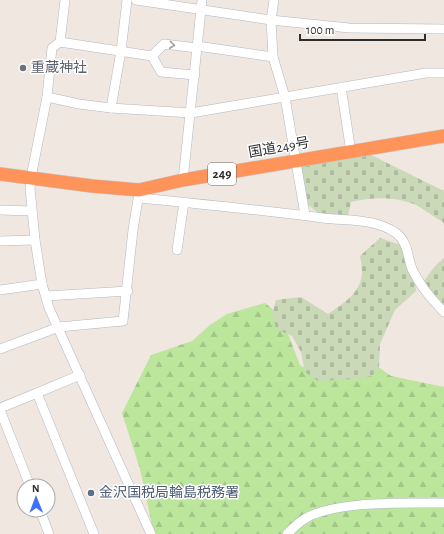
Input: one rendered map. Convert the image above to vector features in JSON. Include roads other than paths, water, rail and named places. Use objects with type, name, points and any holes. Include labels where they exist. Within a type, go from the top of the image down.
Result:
[{"type":"highway","name":"国道249号","points":[[0,174],[92,186],[139,194],[183,180],[444,136]]},
{"type":"street","points":[[60,42],[65,0]]},
{"type":"street","points":[[111,108],[121,51],[127,0]]},
{"type":"street","points":[[136,0],[271,20],[349,28],[444,29]]},
{"type":"street","points":[[183,180],[202,0]]},
{"type":"street","points":[[274,0],[271,20],[273,57],[285,97],[304,215]]},
{"type":"street","points":[[151,534],[59,327],[49,308],[42,284],[35,240],[30,188],[47,97],[52,48],[60,42],[152,56]]},
{"type":"street","points":[[152,56],[164,44],[273,57]]},
{"type":"street","points":[[152,56],[161,72],[195,75]]},
{"type":"street","points":[[47,97],[79,104],[111,108],[190,113],[426,73],[444,73]]},
{"type":"street","points":[[341,87],[351,152]]},
{"type":"street","points":[[0,349],[59,327],[123,321],[128,291],[133,230],[139,194],[184,202],[324,218],[361,220],[376,223],[397,234],[405,244],[413,270],[423,289],[444,312]]},
{"type":"street","points":[[177,250],[184,202]]},
{"type":"street","points":[[0,210],[32,211]]},
{"type":"street","points":[[0,241],[35,240]]},
{"type":"street","points":[[0,290],[42,284]]},
{"type":"street","points":[[46,296],[128,291]]},
{"type":"street","points":[[27,478],[0,409],[80,374]]},
{"type":"street","points":[[37,393],[94,534]]},
{"type":"street","points":[[287,534],[304,519],[320,512],[346,506],[406,503],[444,504]]},
{"type":"street","points":[[43,518],[49,534]]},
{"type":"place","name":"重蔵神社","points":[[23,68]]},
{"type":"place","name":"金沢国税局輪島税務署","points":[[91,493]]}]
